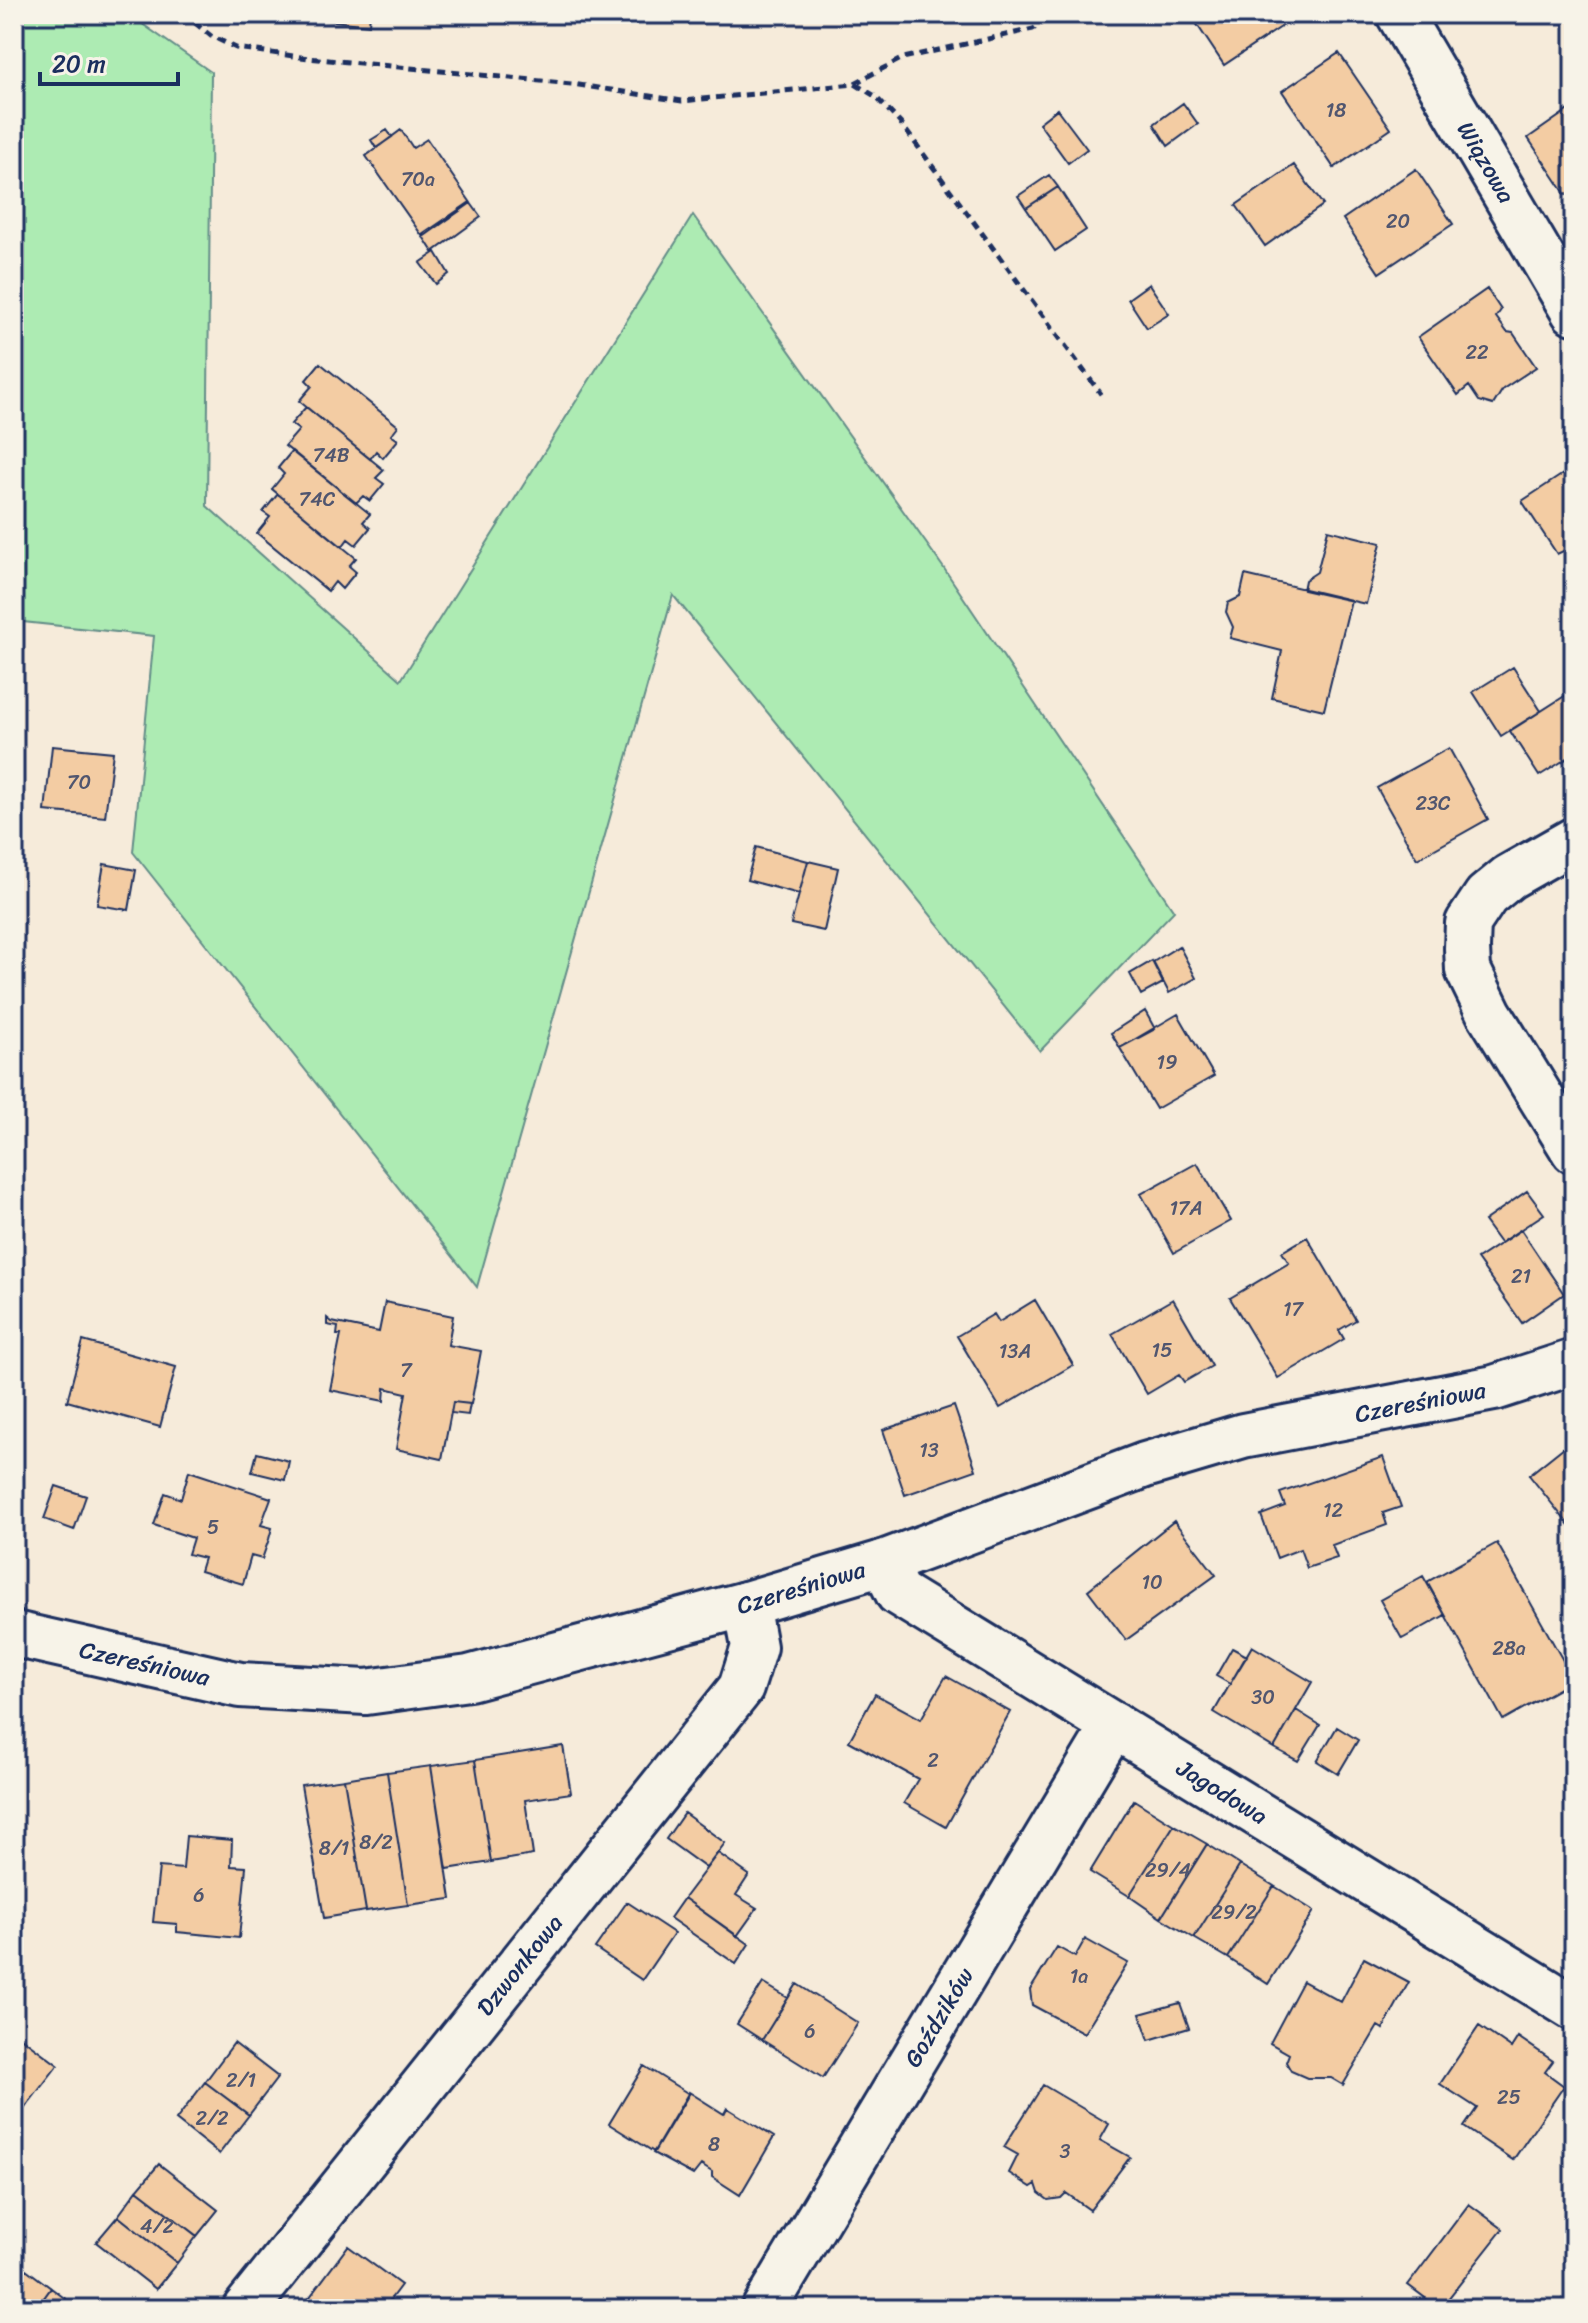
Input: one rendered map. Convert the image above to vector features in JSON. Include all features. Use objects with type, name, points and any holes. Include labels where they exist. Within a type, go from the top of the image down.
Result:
[{"type":"street","name":"Wiązowa","points":[[1399,14],[1574,312]]},
{"type":"street","points":[[1574,840],[1509,877],[1486,896],[1468,923],[1467,948],[1468,970],[1489,1013],[1574,1151]]},
{"type":"street","name":"Czereśniowa","points":[[14,1634],[240,1685],[366,1692],[469,1678],[746,1604],[883,1563],[1145,1465],[1215,1444],[1494,1388],[1574,1362]]},
{"type":"street","name":"Jagodowa","points":[[883,1563],[898,1593],[1574,2008]]},
{"type":"street","name":"Dzwonkowa","points":[[245,2309],[741,1688],[754,1647],[746,1604]]},
{"type":"street","name":"Goździków","points":[[764,2309],[1114,1725]]},
{"type":"path","points":[[184,14],[211,36],[236,48],[572,84],[682,101],[855,84],[903,58],[1033,29],[1056,14]]},
{"type":"path","points":[[855,84],[875,96],[902,125],[1101,394]]},
{"type":"green space","points":[[14,14],[128,14],[211,72],[207,506],[401,680],[693,215],[943,567],[1174,911],[1040,1051],[673,595],[477,1287],[133,852],[154,636],[14,621]]},
{"type":"building","points":[[315,14],[370,14],[369,25],[314,19]]},
{"type":"building","points":[[1190,14],[1277,14],[1284,25],[1224,65]]},
{"type":"building","points":[[1339,53],[1391,129],[1334,168],[1282,91]]},
{"type":"building","points":[[1183,103],[1198,124],[1168,146],[1154,124]]},
{"type":"building","points":[[1574,106],[1574,190],[1566,195],[1528,138]]},
{"type":"building","points":[[1057,109],[1087,149],[1068,163],[1039,123]]},
{"type":"building","points":[[387,130],[392,137],[376,148],[371,140]]},
{"type":"building","points":[[401,130],[413,148],[427,139],[471,203],[423,237],[366,156]]},
{"type":"building","points":[[1294,165],[1323,205],[1265,246],[1236,205]]},
{"type":"building","points":[[1416,169],[1453,224],[1379,273],[1343,219]]},
{"type":"building","points":[[1049,175],[1058,187],[1026,208],[1018,196]]},
{"type":"building","points":[[1058,187],[1086,230],[1055,251],[1026,208]]},
{"type":"building","points":[[470,202],[481,217],[433,252],[422,235]]},
{"type":"building","points":[[436,252],[449,274],[436,284],[420,263]]},
{"type":"building","points":[[1149,284],[1169,314],[1147,328],[1128,299]]},
{"type":"building","points":[[1487,289],[1501,310],[1496,317],[1507,332],[1513,333],[1536,367],[1503,389],[1493,405],[1479,401],[1469,386],[1458,395],[1418,337]]},
{"type":"building","points":[[320,363],[398,426],[391,435],[398,440],[383,458],[376,451],[370,459],[299,401],[312,386],[306,380]]},
{"type":"building","points":[[306,407],[384,470],[376,478],[384,484],[370,501],[363,496],[356,503],[285,446],[299,430],[291,424]]},
{"type":"building","points":[[292,451],[370,514],[363,522],[370,528],[356,545],[348,539],[342,547],[272,489],[284,474],[278,468]]},
{"type":"building","points":[[1569,470],[1574,477],[1574,546],[1557,554],[1522,501]]},
{"type":"building","points":[[278,494],[356,558],[349,566],[356,572],[342,589],[335,582],[328,591],[257,533],[270,517],[263,512]]},
{"type":"building","points":[[1328,530],[1381,543],[1366,604],[1303,590],[1305,580],[1317,572]]},
{"type":"building","points":[[1245,575],[1351,600],[1324,710],[1272,698],[1282,651],[1230,638],[1233,627],[1226,612],[1228,603],[1240,597]]},
{"type":"building","points":[[1513,667],[1541,711],[1501,736],[1473,692]]},
{"type":"building","points":[[1574,690],[1574,754],[1539,776],[1510,731]]},
{"type":"building","points":[[52,746],[113,752],[105,817],[45,811]]},
{"type":"building","points":[[1449,748],[1488,819],[1417,859],[1377,788]]},
{"type":"building","points":[[756,847],[808,861],[799,894],[747,880]]},
{"type":"building","points":[[808,861],[838,868],[824,931],[791,924]]},
{"type":"building","points":[[104,864],[136,870],[129,910],[97,905]]},
{"type":"building","points":[[1179,946],[1196,978],[1169,993],[1153,962]]},
{"type":"building","points":[[1152,961],[1163,983],[1141,995],[1130,974]]},
{"type":"building","points":[[1145,1011],[1155,1029],[1120,1048],[1111,1033]]},
{"type":"building","points":[[1178,1014],[1214,1076],[1156,1109],[1120,1048]]},
{"type":"building","points":[[1197,1163],[1231,1221],[1174,1253],[1141,1194]]},
{"type":"building","points":[[1527,1191],[1544,1214],[1500,1243],[1484,1221]]},
{"type":"building","points":[[1521,1230],[1564,1294],[1522,1323],[1477,1259]]},
{"type":"building","points":[[1307,1237],[1356,1320],[1339,1330],[1344,1339],[1278,1378],[1230,1298],[1289,1263],[1282,1252]]},
{"type":"building","points":[[1173,1299],[1212,1366],[1184,1382],[1179,1375],[1147,1394],[1112,1334]]},
{"type":"building","points":[[1035,1300],[1073,1365],[1000,1408],[957,1336],[994,1314],[999,1322]]},
{"type":"building","points":[[385,1302],[453,1316],[448,1345],[481,1351],[471,1404],[453,1402],[442,1459],[396,1449],[406,1393],[385,1388],[384,1401],[330,1390],[341,1335],[337,1335],[338,1327],[327,1325],[327,1318],[332,1322],[379,1332]]},
{"type":"building","points":[[83,1341],[176,1367],[160,1427],[67,1401]]},
{"type":"building","points":[[453,1402],[470,1404],[468,1415],[451,1413]]},
{"type":"building","points":[[954,1406],[976,1470],[905,1495],[883,1430]]},
{"type":"building","points":[[1574,1439],[1574,1529],[1573,1530],[1529,1475]]},
{"type":"building","points":[[257,1453],[289,1461],[285,1480],[252,1472]]},
{"type":"building","points":[[1383,1457],[1401,1507],[1383,1513],[1387,1525],[1332,1545],[1337,1558],[1307,1568],[1300,1549],[1277,1558],[1261,1515],[1285,1506],[1280,1493]]},
{"type":"building","points":[[189,1471],[271,1498],[261,1525],[272,1528],[269,1539],[262,1559],[251,1556],[243,1584],[200,1571],[204,1558],[188,1554],[193,1538],[154,1525],[165,1493],[181,1499]]},
{"type":"building","points":[[56,1486],[86,1496],[74,1530],[44,1519]]},
{"type":"building","points":[[1174,1521],[1216,1575],[1126,1640],[1088,1590]]},
{"type":"building","points":[[1497,1543],[1574,1680],[1503,1720],[1427,1582]]},
{"type":"building","points":[[1423,1576],[1445,1615],[1402,1639],[1380,1600]]},
{"type":"building","points":[[1252,1646],[1312,1682],[1274,1748],[1214,1712]]},
{"type":"building","points":[[1232,1648],[1247,1656],[1230,1684],[1216,1676]]},
{"type":"building","points":[[946,1676],[1010,1712],[946,1827],[904,1803],[918,1779],[849,1741],[875,1694],[921,1719]]},
{"type":"building","points":[[1296,1710],[1320,1725],[1298,1761],[1274,1748]]},
{"type":"building","points":[[1337,1727],[1358,1740],[1338,1774],[1317,1761]]},
{"type":"building","points":[[563,1746],[571,1793],[525,1800],[533,1855],[491,1862],[475,1760]]},
{"type":"building","points":[[475,1760],[491,1862],[447,1869],[431,1766]]},
{"type":"building","points":[[431,1766],[451,1899],[408,1905],[387,1772]]},
{"type":"building","points":[[387,1772],[408,1905],[366,1911],[344,1779]]},
{"type":"building","points":[[344,1779],[366,1911],[324,1918],[301,1785]]},
{"type":"building","points":[[1134,1800],[1174,1825],[1129,1896],[1090,1872]]},
{"type":"building","points":[[684,1813],[725,1843],[706,1868],[666,1839]]},
{"type":"building","points":[[1174,1825],[1207,1844],[1161,1918],[1129,1896]]},
{"type":"building","points":[[186,1836],[232,1840],[231,1866],[246,1867],[239,1938],[177,1932],[177,1924],[153,1922],[159,1867],[183,1869]]},
{"type":"building","points":[[1207,1844],[1240,1865],[1194,1938],[1161,1918]]},
{"type":"building","points":[[718,1853],[749,1875],[736,1895],[757,1908],[737,1936],[684,1898]]},
{"type":"building","points":[[1240,1865],[1274,1886],[1228,1958],[1194,1938]]},
{"type":"building","points":[[1274,1886],[1314,1911],[1268,1984],[1228,1958]]},
{"type":"building","points":[[684,1898],[749,1944],[736,1964],[670,1918]]},
{"type":"building","points":[[627,1902],[674,1933],[642,1980],[595,1948]]},
{"type":"building","points":[[1085,1939],[1128,1963],[1084,2033],[1032,2005],[1030,1990],[1057,1947],[1075,1957]]},
{"type":"building","points":[[1364,1958],[1409,1982],[1383,2029],[1378,2026],[1343,2085],[1331,2078],[1307,2078],[1291,2071],[1286,2062],[1289,2054],[1270,2043],[1303,1981],[1341,2002]]},
{"type":"building","points":[[763,1983],[788,1998],[762,2040],[737,2024]]},
{"type":"building","points":[[797,1984],[858,2023],[823,2078],[762,2040]]},
{"type":"building","points":[[1180,2003],[1189,2028],[1149,2040],[1140,2014]]},
{"type":"building","points":[[1479,2026],[1511,2048],[1518,2037],[1553,2061],[1545,2072],[1564,2086],[1513,2160],[1464,2127],[1477,2108],[1440,2084]]},
{"type":"building","points":[[14,2032],[58,2065],[14,2122]]},
{"type":"building","points":[[234,2043],[278,2077],[249,2115],[205,2082]]},
{"type":"building","points":[[644,2066],[689,2094],[654,2152],[609,2124]]},
{"type":"building","points":[[205,2082],[249,2115],[219,2154],[176,2120]]},
{"type":"building","points":[[1043,2085],[1109,2124],[1100,2140],[1130,2157],[1090,2210],[1066,2193],[1061,2198],[1048,2200],[1039,2193],[1036,2184],[1031,2187],[1009,2173],[1018,2155],[1004,2147]]},
{"type":"building","points":[[689,2092],[724,2114],[727,2108],[774,2137],[740,2195],[712,2177],[712,2172],[701,2165],[693,2175],[653,2153]]},
{"type":"building","points":[[159,2164],[218,2210],[197,2236],[137,2190]]},
{"type":"building","points":[[137,2190],[197,2236],[177,2263],[118,2216]]},
{"type":"building","points":[[1469,2204],[1503,2229],[1440,2309],[1408,2285]]},
{"type":"building","points":[[118,2216],[177,2263],[156,2289],[96,2242]]},
{"type":"building","points":[[348,2246],[401,2285],[383,2309],[301,2309]]},
{"type":"building","points":[[14,2260],[51,2288],[36,2309],[14,2309]]},
{"type":"building","points":[[51,2288],[79,2309],[36,2309]]}]
